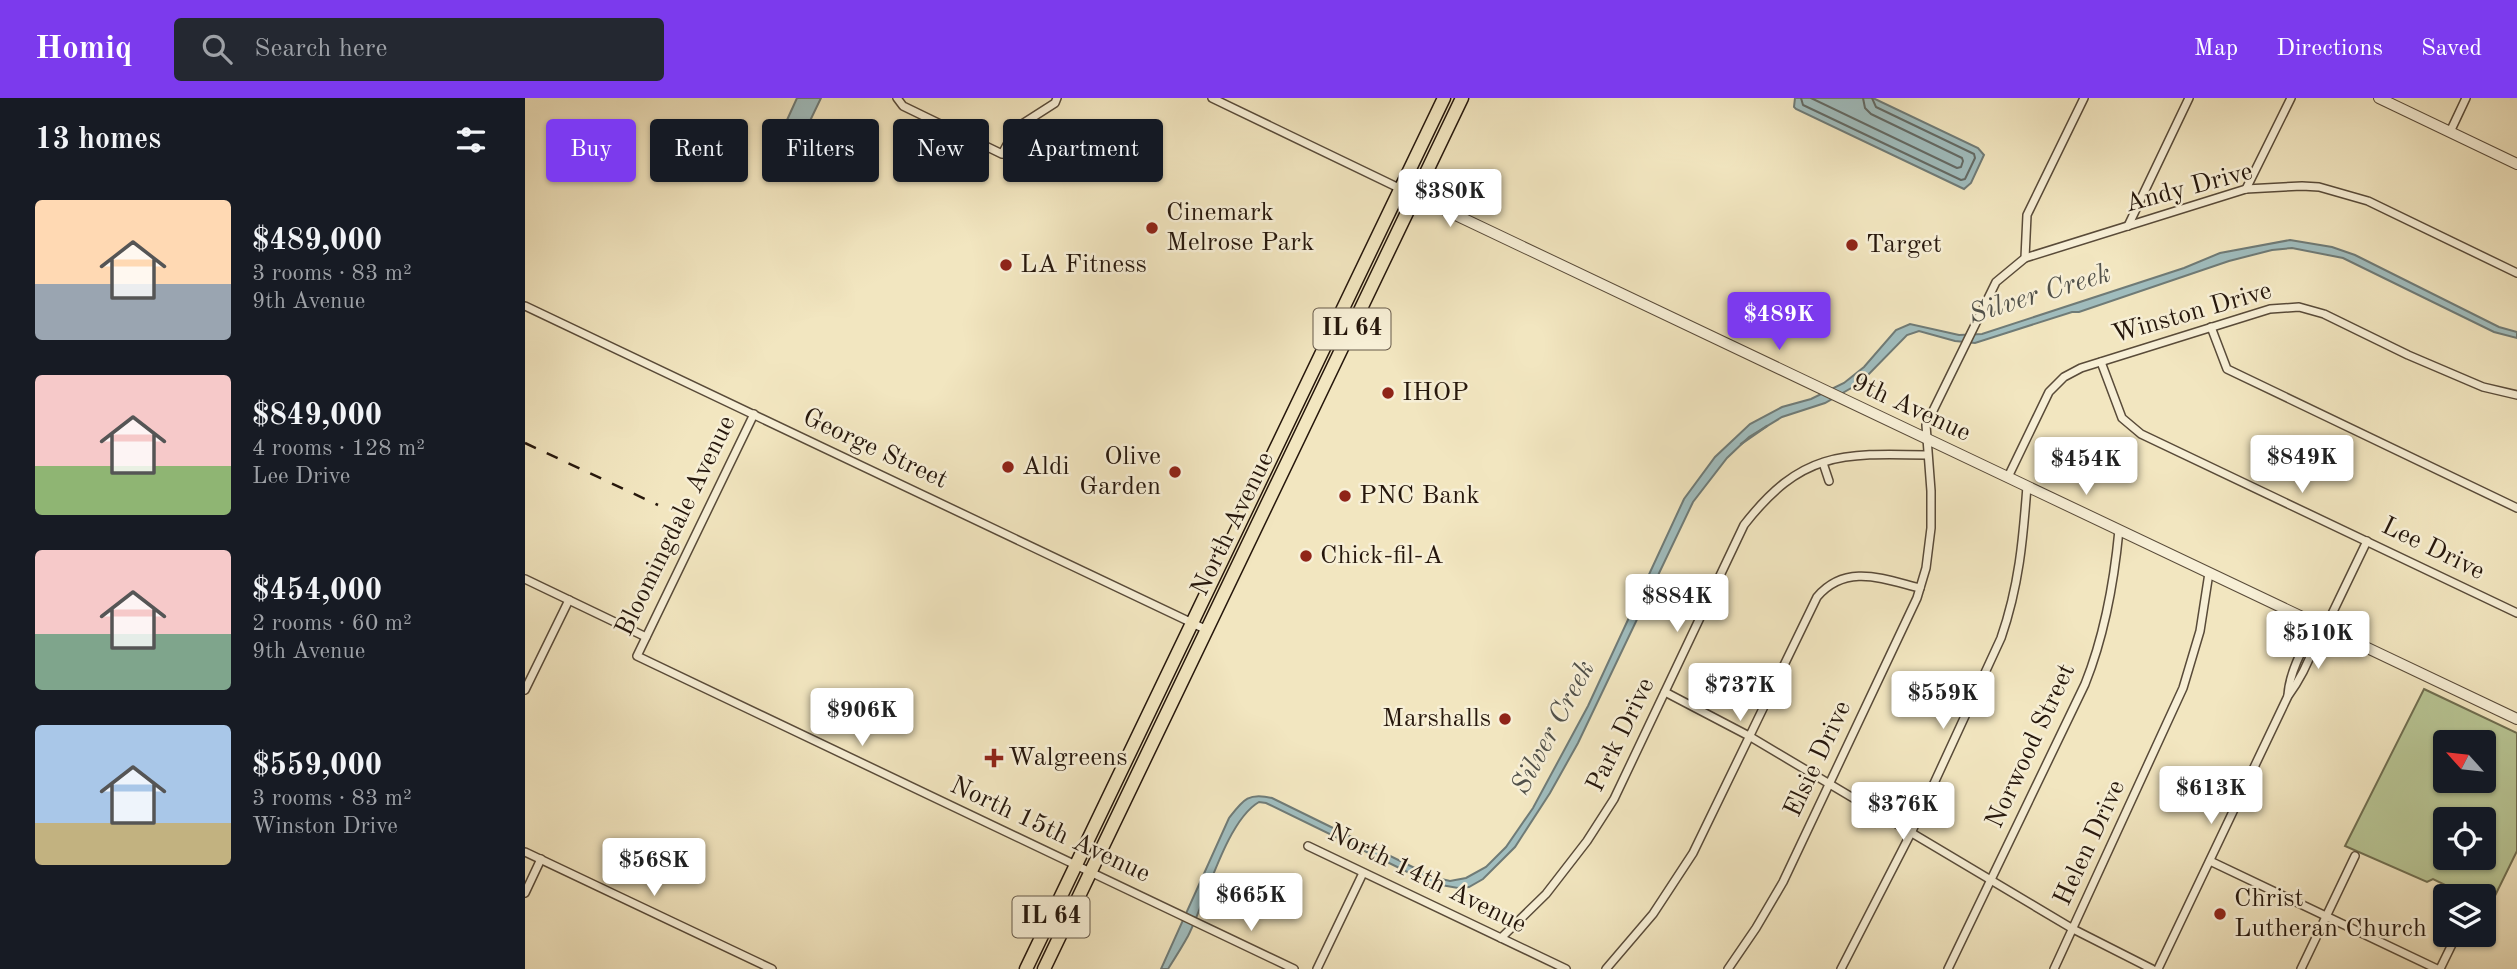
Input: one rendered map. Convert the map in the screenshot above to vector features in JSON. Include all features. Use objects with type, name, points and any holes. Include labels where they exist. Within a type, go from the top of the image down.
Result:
[{"type":"main road","name":"North Avenue","points":[[1026,969],[1444,98]]},
{"type":"main road","name":"North Avenue","points":[[1044,969],[1462,98]]},
{"type":"street","points":[[897,98],[903,106],[1002,154],[1016,128],[1055,103],[1057,98]]},
{"type":"street","name":"9th Avenue","points":[[1212,98],[2209,573],[2319,631],[2517,719]]},
{"type":"street","points":[[2025,258],[2027,215],[2084,98]]},
{"type":"street","points":[[2128,226],[2189,98]]},
{"type":"street","points":[[2246,189],[2291,98]]},
{"type":"street","points":[[2379,98],[2517,164]]},
{"type":"street","points":[[2450,132],[2466,98]]},
{"type":"street","name":"Andy Drive","points":[[2025,258],[2246,189],[2302,186],[2319,187],[2368,201],[2517,273]]},
{"type":"street","name":"Elsie Drive","points":[[1728,969],[1783,882],[1920,588],[1926,568],[1931,528],[1926,425],[1996,282],[2025,258]]},
{"type":"street","name":"George Street","points":[[525,306],[1207,630]]},
{"type":"street","name":"Winston Drive","points":[[2008,477],[2049,392],[2064,377],[2081,368],[2270,309],[2299,307],[2324,314],[2408,355],[2483,387],[2517,395]]},
{"type":"street","points":[[2211,327],[2227,369],[2517,508]]},
{"type":"street","name":"Lee Drive","points":[[2101,362],[2122,418],[2141,434],[2517,613]]},
{"type":"street","name":"Bloomingdale Avenue","points":[[637,656],[754,414]]},
{"type":"street","name":"Park Drive","points":[[1501,938],[1546,894],[1587,841],[1614,799],[1744,525],[1762,501],[1800,471],[1842,456],[1927,455]]},
{"type":"street","points":[[1823,463],[1829,481]]},
{"type":"street","points":[[1841,969],[1912,831],[1990,663],[2010,613],[2021,564],[2027,486]]},
{"type":"street","name":"Norwood Street","points":[[1948,969],[2085,684],[2097,652],[2115,576],[2119,530]]},
{"type":"street","points":[[2158,969],[2316,643],[2319,631],[2330,618],[2367,541]]},
{"type":"street","name":"Helen Drive","points":[[2054,969],[2183,688],[2200,631],[2209,573]]},
{"type":"street","points":[[1606,969],[1634,937],[1681,874],[1720,799],[1812,605],[1826,587],[1844,577],[1857,575],[1875,576],[1920,588]]},
{"type":"street","points":[[525,579],[646,637]]},
{"type":"street","points":[[525,690],[569,600]]},
{"type":"street","name":"North 15th Avenue","points":[[637,656],[1294,969]]},
{"type":"street","points":[[1665,692],[1830,783],[2073,929],[2152,969]]},
{"type":"street","name":"North 14th Avenue","points":[[1308,845],[1566,969]]},
{"type":"street","points":[[525,852],[772,969]]},
{"type":"street","points":[[2301,969],[2355,856]]},
{"type":"street","points":[[525,893],[541,859]]},
{"type":"street","points":[[2210,861],[2438,969],[2450,947]]},
{"type":"street","points":[[1317,969],[1363,873]]},
{"type":"green space","points":[[2424,689],[2517,733],[2517,851],[2496,894],[2496,884],[2443,884],[2433,879],[2427,882],[2345,846]]},
{"type":"water","points":[[797,98],[821,98],[811,119],[787,119]]},
{"type":"water","points":[[1795,98],[1873,98],[1978,148],[1984,155],[1971,183],[1964,189],[1796,109]]},
{"type":"water","points":[[2290,240],[2332,247],[2355,255],[2499,327],[2517,332],[2517,338],[2494,332],[2343,258],[2292,248],[2229,261],[2079,312],[1975,343],[1955,341],[1919,331],[1907,335],[1853,387],[1825,403],[1782,417],[1749,437],[1727,458],[1693,502],[1578,743],[1550,793],[1515,847],[1483,879],[1469,887],[1458,888],[1430,883],[1259,802],[1237,826],[1218,863],[1188,936],[1168,969],[1161,969],[1229,818],[1242,802],[1252,797],[1272,798],[1433,877],[1450,881],[1466,878],[1486,867],[1506,847],[1533,808],[1588,706],[1684,499],[1715,457],[1750,424],[1782,407],[1811,399],[1844,383],[1864,367],[1896,330],[1910,324],[1959,335],[1982,334],[2184,268],[2220,253]]},
{"type":"waterway","name":"Silver Creek","points":[[1741,444],[1767,426]]},
{"type":"railway","points":[[525,443],[658,505]]},
{"type":"place","name":"Cinemark Melrose Park","points":[[1152,228]]},
{"type":"place","name":"Target","points":[[1852,245]]},
{"type":"place","name":"LA Fitness","points":[[1006,265]]},
{"type":"place","name":"IHOP","points":[[1388,393]]},
{"type":"place","name":"Aldi","points":[[1008,467]]},
{"type":"place","name":"Olive Garden","points":[[1175,472]]},
{"type":"place","name":"PNC Bank","points":[[1345,496]]},
{"type":"place","name":"Chick-fil-A","points":[[1306,556]]},
{"type":"place","name":"Marshalls","points":[[1505,719]]},
{"type":"place","name":"Walgreens","points":[[994,758]]},
{"type":"place","name":"Christ Lutheran Church","points":[[2220,914]]}]
